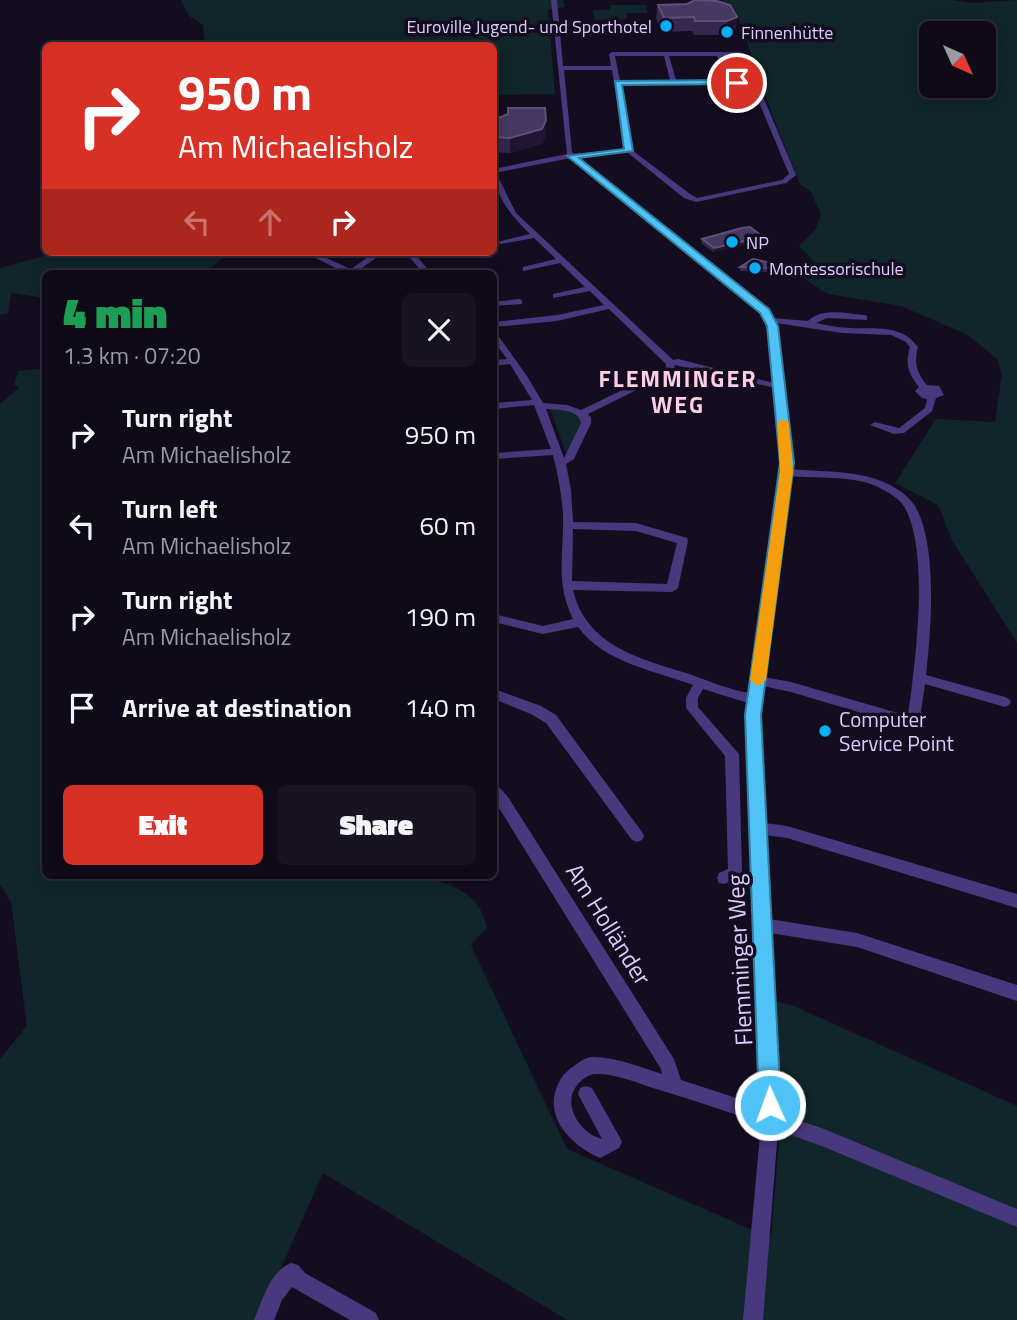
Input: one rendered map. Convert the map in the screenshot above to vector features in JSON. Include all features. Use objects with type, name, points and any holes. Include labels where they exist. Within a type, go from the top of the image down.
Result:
[{"type":"street","points":[[554,0],[567,148],[571,156],[765,311],[771,320],[850,331],[882,331],[909,340],[914,347],[910,368],[925,387],[933,387],[940,392],[932,397],[929,409],[901,431],[875,425]]},
{"type":"street","points":[[617,83],[731,81],[756,87],[792,171],[790,180],[696,200],[629,151],[614,68],[612,54],[740,54]]},
{"type":"street","points":[[666,54],[674,83]]},
{"type":"street","points":[[719,54],[731,81]]},
{"type":"street","points":[[560,68],[614,68]]},
{"type":"street","points":[[497,172],[571,156],[629,151]]},
{"type":"street","points":[[497,180],[510,211],[671,363],[780,387]]},
{"type":"street","points":[[501,242],[535,235]]},
{"type":"street","points":[[316,256],[347,270]]},
{"type":"street","points":[[354,270],[374,256]]},
{"type":"street","points":[[412,256],[424,270]]},
{"type":"street","points":[[526,269],[562,260]]},
{"type":"street","points":[[556,296],[591,288]]},
{"type":"street","points":[[497,304],[519,302]]},
{"type":"street","points":[[497,325],[557,318],[610,306]]},
{"type":"street","points":[[810,324],[816,317],[823,315],[864,318]]},
{"type":"street","name":"Flemminger Weg","points":[[753,1320],[771,1120],[753,726],[786,472],[780,387],[771,320]]},
{"type":"street","points":[[497,340],[539,404],[559,458],[568,525],[569,599],[580,622],[596,639],[615,652],[733,695],[755,699]]},
{"type":"street","points":[[497,363],[513,361]]},
{"type":"street","points":[[582,413],[670,370],[671,363]]},
{"type":"street","points":[[497,406],[539,404],[566,408],[582,413],[586,418],[569,459],[497,456]]},
{"type":"street","points":[[758,680],[911,721],[914,718],[923,621],[923,565],[911,508],[900,497],[876,483],[786,472]]},
{"type":"street","points":[[568,525],[636,527],[683,541],[672,588],[568,585]]},
{"type":"street","points":[[497,619],[543,630],[580,622]]},
{"type":"street","points":[[919,678],[1005,702]]},
{"type":"street","points":[[700,683],[692,698],[692,708],[732,754],[735,873],[724,878]]},
{"type":"street","points":[[497,695],[536,710],[551,719],[637,836]]},
{"type":"street","name":"Am Holländer","points":[[497,795],[668,1065],[674,1086]]},
{"type":"street","points":[[756,828],[787,832],[1017,901]]},
{"type":"street","points":[[761,925],[857,940],[1017,993]]},
{"type":"street","points":[[586,1094],[613,1142],[600,1149],[575,1134],[562,1112],[565,1088],[570,1079],[581,1069],[591,1065],[606,1066],[674,1086],[837,1143],[1017,1218]]},
{"type":"street","points":[[264,1320],[275,1293],[291,1272],[298,1280],[321,1290],[369,1320]]},
{"type":"green space","points":[[181,0],[563,0],[565,7],[548,10],[555,94],[497,95],[497,42],[205,42],[203,25],[189,16]]},
{"type":"green space","points":[[723,0],[952,0],[973,3],[1017,0],[1017,643],[952,540],[938,505],[895,483],[936,419],[995,422],[1002,374],[997,359],[968,335],[901,306],[828,294],[800,276],[818,266],[799,246],[815,230],[821,215],[811,192],[800,184],[737,14],[725,6]]},
{"type":"green space","points":[[610,5],[646,5],[648,13],[626,13],[627,19],[595,20],[593,10],[610,10]]},
{"type":"green space","points":[[45,256],[226,256],[208,270],[42,270],[42,298],[11,293],[8,313],[0,315],[0,268]]},
{"type":"green space","points":[[42,368],[42,879],[435,879],[456,888],[472,899],[483,916],[487,928],[471,945],[567,1149],[771,1238],[781,1117],[774,1001],[794,1006],[1017,1106],[1017,1320],[567,1320],[323,1173],[258,1320],[0,1320],[0,1059],[27,1026],[11,902],[0,885],[0,404],[19,388],[14,384],[19,371]]},
{"type":"green space","points":[[550,408],[574,411],[583,421],[566,454]]},
{"type":"building","points":[[695,0],[717,1],[730,5],[737,17],[727,21],[695,21],[694,17],[664,18],[658,5],[687,4]]},
{"type":"building","points":[[508,108],[545,108],[546,120],[542,129],[510,138],[497,137],[497,119],[508,114]]},
{"type":"building","name":"NP","points":[[750,227],[763,237],[714,248],[702,239],[742,228]]},
{"type":"building","points":[[753,259],[771,263],[771,268],[740,267]]},
{"type":"slow traffic","points":[[758,680],[787,463],[783,423]]},
{"type":"place","name":"Euroville Jugend- und Sporthotel","points":[[666,26]]},
{"type":"place","name":"Finnenhütte","points":[[727,32]]},
{"type":"place","name":"NP","points":[[732,242]]},
{"type":"place","name":"Montessorischule","points":[[755,268]]},
{"type":"place","name":"Computer Service Point","points":[[825,731]]},
{"type":"district","name":"FLEMMINGER WEG","points":[[678,391]]},
{"type":"route","points":[[737,83],[617,83],[629,151],[571,156],[765,311],[773,326],[787,463],[753,715],[770,1105]]}]
